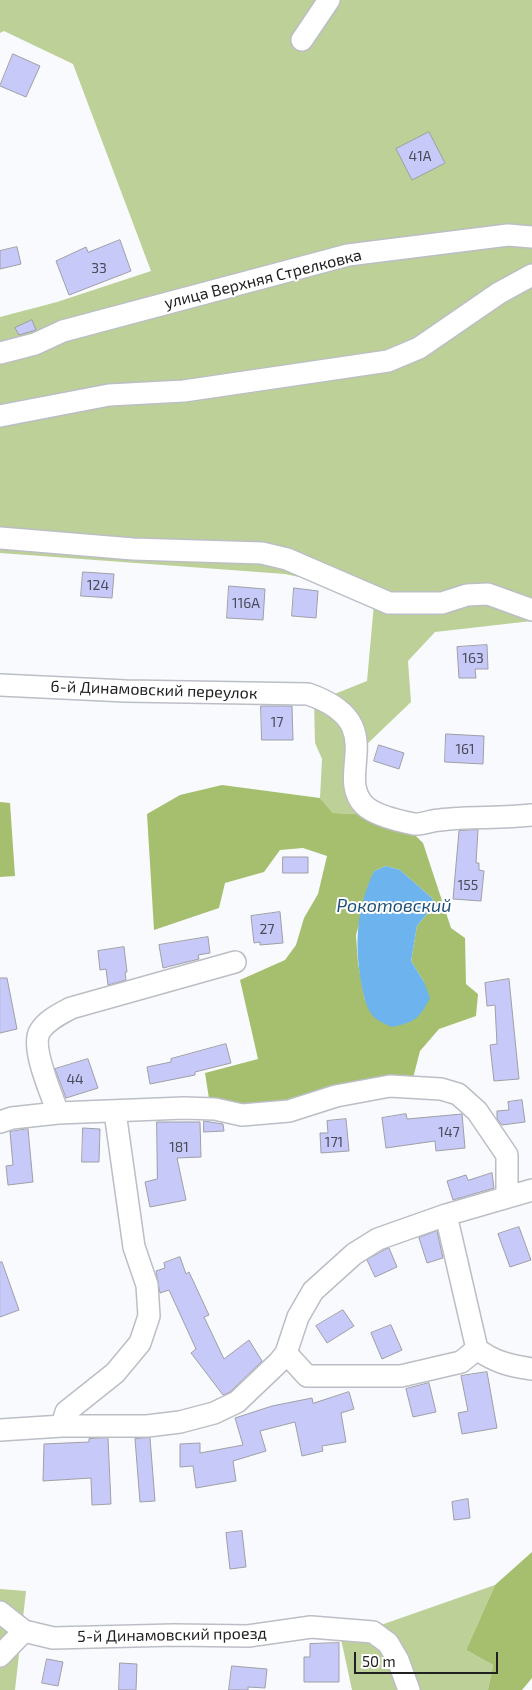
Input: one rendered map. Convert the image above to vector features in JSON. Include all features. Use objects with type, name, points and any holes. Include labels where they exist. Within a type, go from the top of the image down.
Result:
[{"type":"street","points":[[302,40],[329,0]]},
{"type":"street","name":"улица Верхняя Стрелковка","points":[[0,353],[35,344],[63,331],[348,255],[508,235],[532,237]]},
{"type":"street","points":[[0,416],[109,395],[184,391],[388,361],[419,348],[499,293],[532,275]]},
{"type":"street","points":[[0,538],[133,549],[262,553],[287,560],[389,603],[442,603],[467,595],[488,594],[532,610]]},
{"type":"street","name":"6-й Динамовский переулок","points":[[0,685],[126,691],[308,694],[325,700],[344,715],[354,730],[358,743],[356,790],[364,806],[373,811],[415,824],[440,820],[532,815]]},
{"type":"street","points":[[58,1113],[37,1045],[40,1031],[56,1016],[71,1008],[235,962]]},
{"type":"street","points":[[0,1122],[12,1118],[58,1113],[184,1108],[215,1109],[242,1115],[289,1111],[336,1096],[390,1086],[441,1089],[458,1094],[477,1111],[507,1155],[507,1196]]},
{"type":"street","points":[[62,1426],[66,1412],[114,1373],[140,1343],[149,1316],[147,1285],[134,1247],[115,1112]]},
{"type":"street","points":[[0,1430],[62,1426],[147,1426],[198,1419],[237,1402],[286,1353],[298,1317],[313,1291],[354,1254],[378,1239],[446,1215],[532,1190]]},
{"type":"street","points":[[446,1215],[477,1350],[491,1360],[511,1366],[532,1368]]},
{"type":"street","points":[[286,1353],[307,1376],[401,1376],[462,1362],[477,1350]]},
{"type":"street","name":"5-й Динамовский проезд","points":[[0,1612],[24,1631],[53,1638],[174,1635],[248,1636],[311,1628],[373,1632],[388,1643],[398,1660],[409,1690]]},
{"type":"street","points":[[0,1656],[24,1631]]},
{"type":"green space","points":[[0,0],[532,0],[532,621],[435,632],[408,661],[411,702],[363,748],[332,695],[367,681],[374,604],[332,584],[285,574],[0,553],[0,317],[57,302],[151,271],[73,64],[4,31],[0,33]]},
{"type":"green space","points":[[314,700],[349,733],[359,814],[333,813],[320,798],[322,759],[315,743]]},
{"type":"green space","points":[[222,785],[320,798],[333,813],[359,814],[410,830],[423,843],[451,928],[465,938],[466,984],[478,994],[476,1016],[439,1029],[420,1051],[412,1082],[286,1106],[210,1105],[205,1073],[258,1059],[240,980],[285,960],[296,945],[304,918],[318,894],[327,856],[303,848],[280,850],[264,872],[225,883],[219,908],[154,930],[147,814],[180,795]],"holes":[[[386,866],[400,870],[433,899],[430,910],[417,926],[411,961],[424,982],[365,1000],[358,963],[356,935],[374,871]]]},
{"type":"green space","points":[[0,802],[10,803],[15,876],[0,877]]},
{"type":"green space","points":[[532,1552],[532,1678],[522,1690],[488,1690],[493,1665],[466,1650],[495,1585]]},
{"type":"green space","points":[[495,1585],[466,1650],[493,1665],[488,1690],[352,1690],[341,1639]]},
{"type":"green space","points":[[0,1589],[26,1591],[15,1690],[0,1690]]},
{"type":"water","name":"Рокотовский","points":[[386,866],[400,870],[433,899],[430,910],[417,926],[411,961],[424,982],[430,998],[416,1019],[392,1027],[375,1018],[368,1008],[359,972],[358,957],[358,928],[363,900],[374,871]]},
{"type":"building","points":[[13,54],[40,66],[26,97],[0,86]]},
{"type":"building","points":[[429,132],[445,163],[412,180],[396,149]]},
{"type":"building","points":[[120,240],[131,271],[69,295],[56,261],[86,247],[88,252]]},
{"type":"building","points":[[17,247],[21,264],[0,269],[0,251]]},
{"type":"building","points":[[32,320],[36,330],[19,335],[15,328]]},
{"type":"building","points":[[83,572],[114,574],[112,598],[81,596]]},
{"type":"building","points":[[229,586],[265,589],[263,620],[227,618]]},
{"type":"building","points":[[294,588],[318,591],[316,618],[292,616]]},
{"type":"building","points":[[487,645],[488,669],[475,669],[476,678],[459,678],[457,647]]},
{"type":"building","points":[[261,706],[292,706],[293,740],[262,740]]},
{"type":"building","points":[[446,734],[484,736],[483,764],[445,762]]},
{"type":"building","points":[[379,745],[404,753],[399,769],[374,761]]},
{"type":"building","points":[[478,830],[476,863],[479,863],[479,870],[484,871],[481,901],[453,899],[459,831]]},
{"type":"building","points":[[283,857],[308,857],[308,873],[283,873]]},
{"type":"building","points":[[280,912],[283,943],[260,945],[260,942],[254,943],[251,916]]},
{"type":"building","points":[[208,937],[210,953],[198,955],[199,959],[163,968],[159,945]]},
{"type":"building","points":[[124,947],[126,980],[108,985],[106,969],[100,970],[98,951]]},
{"type":"building","points":[[0,978],[7,978],[17,1029],[0,1033]]},
{"type":"building","points":[[509,979],[519,1079],[494,1081],[490,1045],[497,1044],[495,1005],[487,1006],[485,983]]},
{"type":"building","points":[[226,1044],[231,1063],[195,1072],[195,1075],[150,1084],[147,1067],[171,1062],[171,1059]]},
{"type":"building","points":[[88,1059],[98,1088],[66,1098],[55,1069]]},
{"type":"building","points":[[522,1100],[525,1122],[502,1125],[497,1119],[497,1111],[509,1110],[508,1102]]},
{"type":"building","points":[[406,1114],[407,1119],[462,1114],[465,1148],[436,1151],[435,1141],[386,1148],[382,1118]]},
{"type":"building","points":[[346,1119],[349,1151],[321,1153],[320,1133],[328,1133],[327,1121]]},
{"type":"building","points":[[204,1121],[223,1124],[224,1131],[204,1132]]},
{"type":"building","points":[[157,1122],[200,1122],[201,1157],[177,1158],[186,1200],[150,1207],[145,1182],[157,1179]]},
{"type":"building","points":[[83,1128],[100,1129],[99,1162],[82,1162]]},
{"type":"building","points":[[28,1129],[33,1182],[8,1185],[6,1166],[13,1165],[10,1132]]},
{"type":"building","points":[[492,1173],[494,1188],[453,1200],[447,1181],[466,1175],[468,1180]]},
{"type":"building","points":[[519,1227],[531,1260],[510,1267],[498,1234]]},
{"type":"building","points":[[437,1231],[443,1258],[427,1263],[419,1238]]},
{"type":"building","points":[[389,1248],[397,1267],[375,1277],[367,1260]]},
{"type":"building","points":[[180,1257],[186,1274],[189,1272],[209,1315],[204,1317],[224,1359],[249,1340],[262,1361],[230,1392],[223,1395],[191,1353],[196,1349],[169,1290],[160,1293],[156,1271],[165,1268],[164,1263]]},
{"type":"building","points":[[0,1262],[2,1262],[19,1310],[0,1317]]},
{"type":"building","points":[[343,1310],[354,1326],[327,1343],[316,1326]]},
{"type":"building","points":[[391,1325],[402,1350],[382,1359],[371,1333]]},
{"type":"building","points":[[487,1372],[497,1428],[462,1434],[458,1413],[468,1411],[461,1376]]},
{"type":"building","points":[[429,1383],[436,1412],[413,1417],[406,1389]]},
{"type":"building","points":[[349,1392],[354,1409],[341,1413],[346,1442],[322,1446],[323,1451],[302,1456],[295,1422],[260,1431],[266,1451],[233,1461],[236,1481],[196,1488],[193,1466],[180,1467],[180,1444],[200,1443],[200,1453],[243,1445],[235,1418],[272,1406],[312,1398],[313,1403]]},
{"type":"building","points":[[108,1438],[111,1504],[92,1505],[91,1478],[43,1481],[44,1444],[89,1442],[89,1439]]},
{"type":"building","points":[[150,1438],[155,1501],[140,1502],[135,1439]]},
{"type":"building","points":[[468,1499],[470,1518],[454,1520],[452,1502]]},
{"type":"building","points":[[242,1531],[246,1567],[230,1569],[226,1533]]},
{"type":"building","points":[[339,1643],[339,1682],[304,1682],[304,1657],[310,1657],[310,1644]]},
{"type":"building","points":[[47,1659],[63,1662],[58,1686],[42,1683]]},
{"type":"building","points":[[120,1663],[137,1664],[136,1690],[119,1690]]},
{"type":"building","points":[[232,1666],[267,1669],[265,1688],[248,1687],[248,1690],[229,1690]]}]
